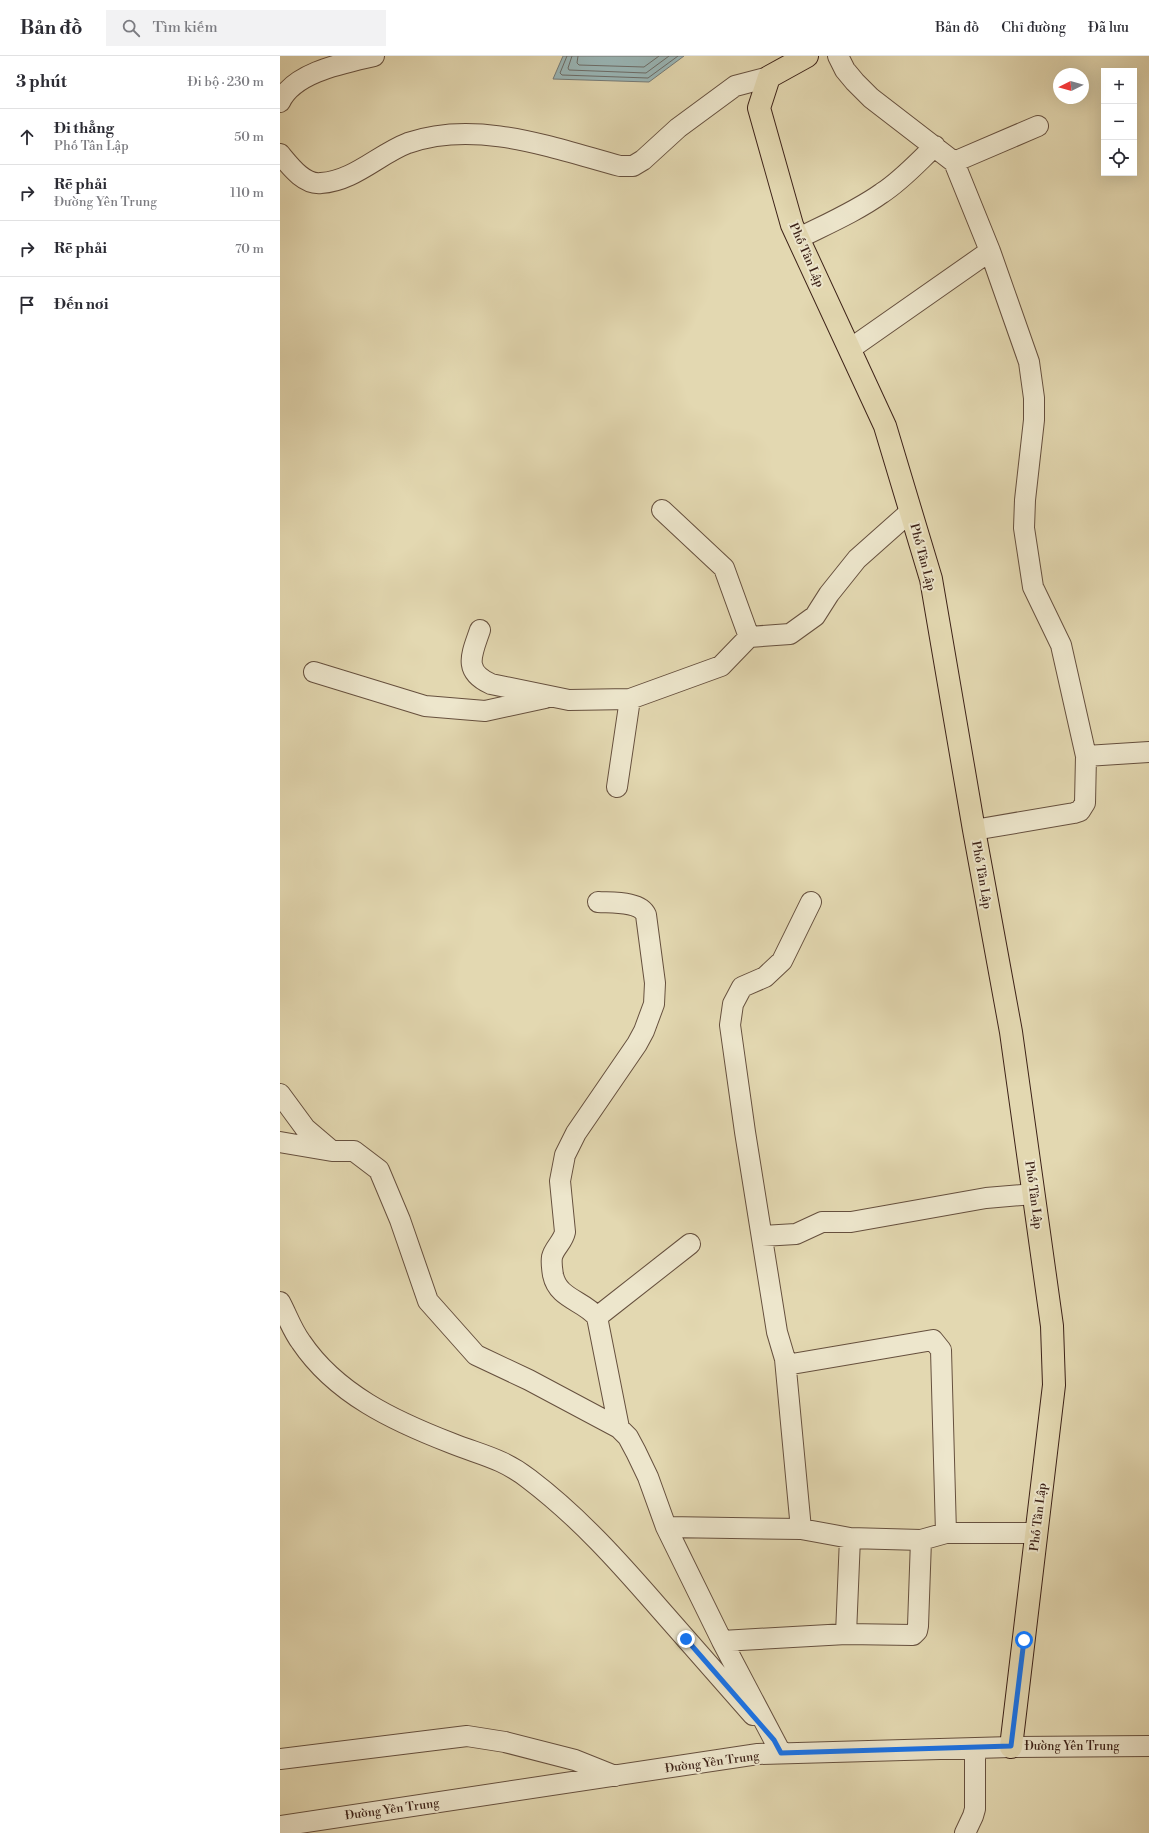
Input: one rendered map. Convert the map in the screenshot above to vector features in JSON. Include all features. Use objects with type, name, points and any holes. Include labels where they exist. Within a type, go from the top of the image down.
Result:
[{"type":"main road","points":[[769,76],[807,56]]},
{"type":"main road","name":"Phố Tân Lập","points":[[769,76],[759,108],[792,225],[885,426],[931,578],[974,830],[1011,1032],[1052,1326],[1054,1385],[1011,1746]]},
{"type":"street","points":[[280,102],[288,90],[300,80],[349,62],[374,56]]},
{"type":"street","points":[[838,56],[845,70],[871,98],[954,162],[990,250],[1029,362],[1032,381],[1034,420],[1024,513],[1024,528],[1030,574],[1038,599],[1061,645],[1086,756],[1085,803],[1080,811],[1074,814],[974,830]]},
{"type":"street","points":[[280,154],[300,176],[319,184],[356,172],[403,145],[445,134],[484,135],[509,138],[620,166],[633,166],[643,160],[678,128],[728,91],[742,83],[769,76]]},
{"type":"street","points":[[954,162],[1038,126]]},
{"type":"street","points":[[799,238],[883,193],[934,146]]},
{"type":"street","points":[[850,349],[990,250]]},
{"type":"street","points":[[662,510],[724,568],[749,637]]},
{"type":"street","points":[[480,630],[471,656],[471,664],[475,673],[481,679],[491,684],[569,700],[630,699],[721,666],[749,637],[790,634],[815,616],[832,589],[857,559],[911,511]]},
{"type":"street","points":[[314,672],[425,706],[485,711],[550,697]]},
{"type":"street","points":[[617,787],[630,699]]},
{"type":"street","points":[[1086,756],[1149,752]]},
{"type":"street","points":[[598,902],[636,906],[644,911],[655,994],[654,1004],[644,1031],[576,1133],[565,1155],[562,1167],[560,1194],[565,1232],[551,1259],[555,1282],[562,1292],[586,1306],[597,1317],[619,1428]]},
{"type":"street","points":[[801,1529],[786,1365],[777,1332],[730,1025],[733,1004],[742,987],[765,977],[782,961],[811,902]]},
{"type":"street","points":[[280,1094],[300,1123],[332,1151]]},
{"type":"street","points":[[280,1142],[332,1151],[354,1151],[379,1170],[400,1220],[428,1301],[476,1355],[530,1380],[619,1428],[628,1437],[640,1458],[660,1507],[666,1528],[722,1641],[778,1747]]},
{"type":"street","points":[[762,1236],[796,1234],[822,1222],[851,1222],[986,1198],[1034,1194]]},
{"type":"street","points":[[597,1317],[690,1244]]},
{"type":"street","points":[[280,1302],[300,1341],[312,1358],[328,1374],[356,1397],[398,1420],[435,1437],[506,1463],[529,1478],[573,1515],[611,1553],[778,1747]]},
{"type":"street","points":[[786,1365],[918,1341],[933,1340],[941,1350],[946,1533]]},
{"type":"street","points":[[666,1528],[801,1529],[850,1538],[922,1540],[946,1533],[1036,1533]]},
{"type":"street","points":[[846,1634],[850,1538]]},
{"type":"street","points":[[722,1641],[846,1634],[908,1636],[917,1631],[922,1540]]},
{"type":"street","points":[[280,1759],[467,1736],[505,1742],[575,1760],[615,1776]]},
{"type":"street","name":"Đường Yên Trung","points":[[280,1826],[758,1754],[778,1747],[975,1749],[1011,1746],[1149,1746]]},
{"type":"street","points":[[965,1833],[975,1809],[975,1749]]},
{"type":"water","points":[[563,56],[684,56],[649,82],[553,79]]},
{"type":"route","points":[[686,1639],[774,1740],[781,1753],[975,1749],[1011,1746],[1024,1640]]}]
